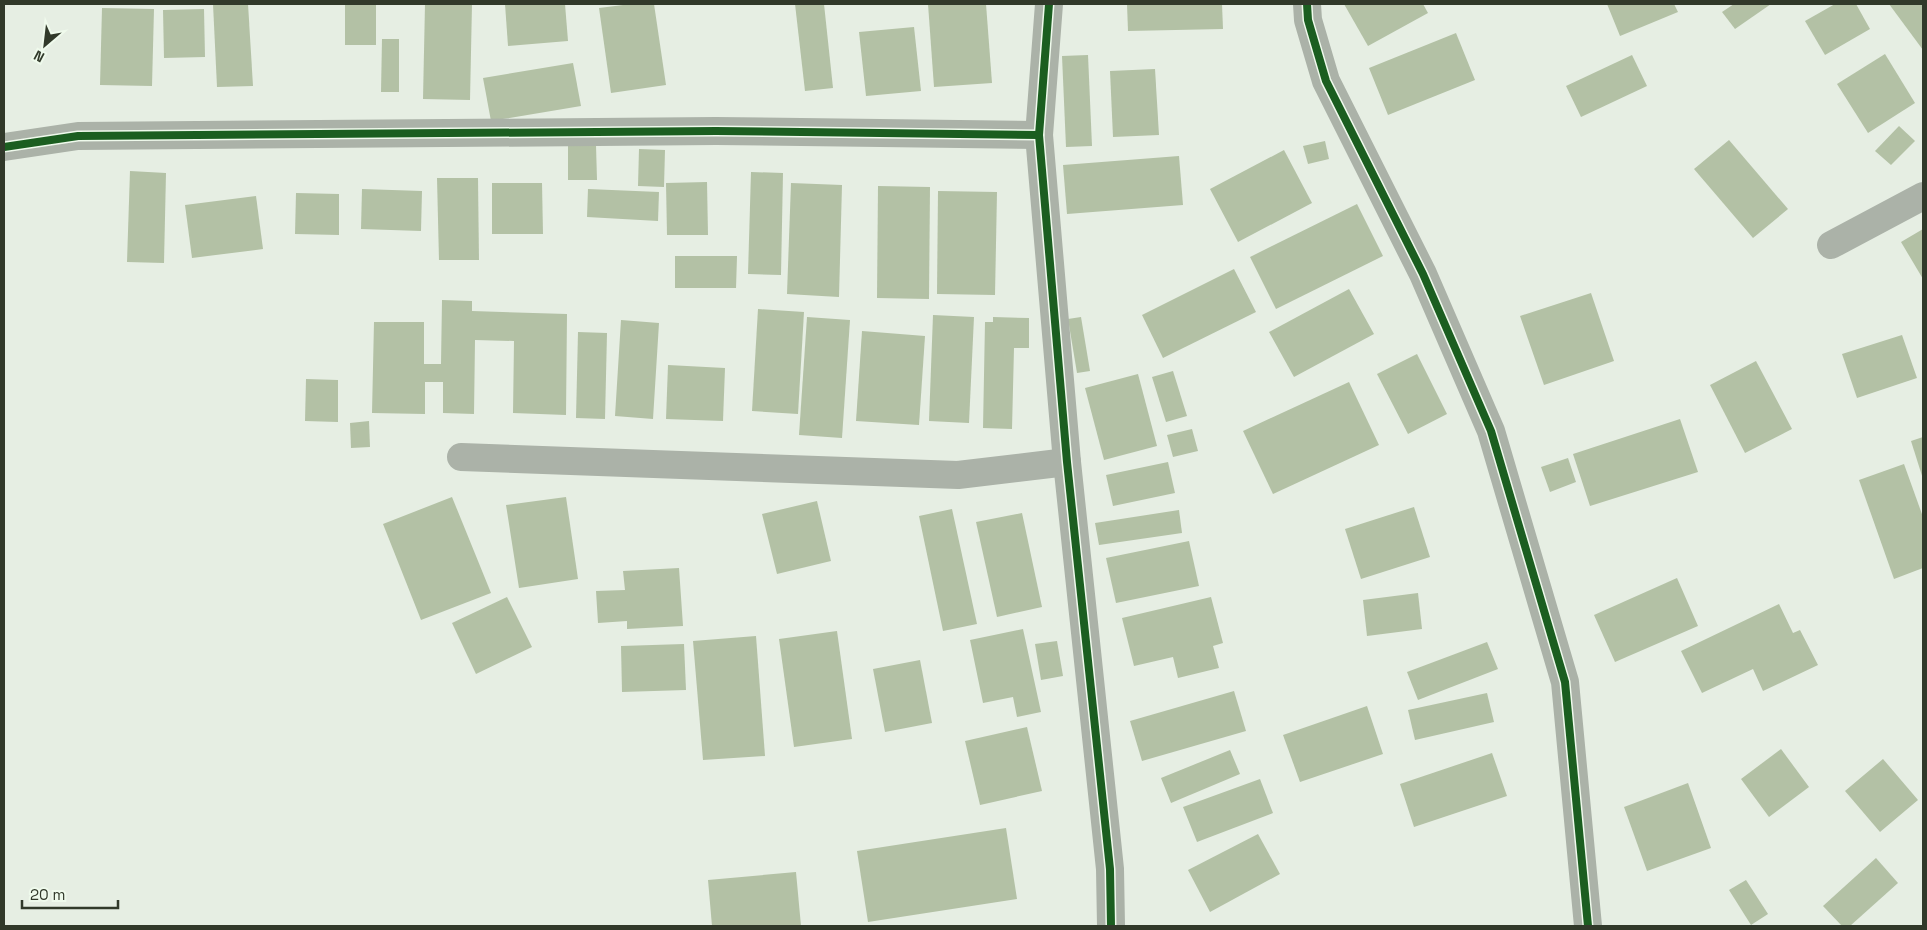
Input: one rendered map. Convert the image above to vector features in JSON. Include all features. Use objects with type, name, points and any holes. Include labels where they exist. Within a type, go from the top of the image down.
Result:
[{"type":"street","points":[[1049,4],[1039,135],[1067,462],[1110,869],[1111,926]]},
{"type":"street","points":[[1307,4],[1308,20],[1326,81],[1423,274],[1491,431],[1565,682],[1588,926]]},
{"type":"street","points":[[4,146],[78,136],[706,131],[1039,135]]},
{"type":"street","points":[[1832,245],[1923,196]]},
{"type":"street","points":[[461,457],[958,475],[1067,462]]},
{"type":"building","points":[[213,4],[248,4],[253,86],[217,87]]},
{"type":"building","points":[[345,4],[376,4],[376,45],[345,45]]},
{"type":"building","points":[[425,4],[472,4],[470,100],[423,99]]},
{"type":"building","points":[[505,4],[565,4],[568,41],[508,46]]},
{"type":"building","points":[[631,4],[654,4],[666,85],[611,93],[599,8]]},
{"type":"building","points":[[795,4],[824,4],[833,88],[805,91]]},
{"type":"building","points":[[928,4],[986,4],[992,83],[934,87]]},
{"type":"building","points":[[1127,4],[1222,4],[1223,29],[1128,31]]},
{"type":"building","points":[[1344,4],[1423,4],[1428,13],[1368,46]]},
{"type":"building","points":[[1607,4],[1674,4],[1678,12],[1620,36]]},
{"type":"building","points":[[1734,4],[1771,4],[1735,29],[1722,12]]},
{"type":"building","points":[[1835,4],[1856,4],[1870,29],[1825,55],[1805,21]]},
{"type":"building","points":[[1889,4],[1923,4],[1923,50]]},
{"type":"building","points":[[102,8],[154,9],[152,86],[100,85]]},
{"type":"building","points":[[204,9],[205,57],[164,58],[163,10]]},
{"type":"building","points":[[914,27],[921,91],[866,96],[859,32]]},
{"type":"building","points":[[1456,33],[1475,80],[1388,115],[1369,68]]},
{"type":"building","points":[[382,39],[399,39],[399,92],[381,92]]},
{"type":"building","points":[[1885,54],[1915,103],[1868,133],[1837,84]]},
{"type":"building","points":[[1088,55],[1092,146],[1066,147],[1062,56]]},
{"type":"building","points":[[1632,55],[1647,86],[1581,117],[1566,86]]},
{"type":"building","points":[[573,63],[581,106],[491,121],[483,78]]},
{"type":"building","points":[[1155,69],[1159,135],[1113,137],[1110,71]]},
{"type":"building","points":[[1899,126],[1915,141],[1891,165],[1875,151]]},
{"type":"building","points":[[1729,140],[1788,209],[1753,238],[1694,169]]},
{"type":"building","points":[[1325,141],[1329,159],[1308,164],[1303,146]]},
{"type":"building","points":[[568,145],[596,145],[597,180],[568,180]]},
{"type":"building","points":[[639,149],[665,150],[664,187],[638,186]]},
{"type":"building","points":[[1284,150],[1312,203],[1238,242],[1210,189]]},
{"type":"building","points":[[1179,156],[1183,205],[1067,214],[1063,165]]},
{"type":"building","points":[[130,171],[166,173],[164,263],[127,262]]},
{"type":"building","points":[[751,172],[783,173],[781,275],[748,274]]},
{"type":"building","points":[[437,178],[478,178],[479,260],[439,260]]},
{"type":"building","points":[[707,182],[708,235],[667,235],[666,183]]},
{"type":"building","points":[[492,183],[542,183],[543,234],[492,234]]},
{"type":"building","points":[[791,183],[842,185],[839,297],[787,294]]},
{"type":"building","points":[[878,186],[930,187],[929,299],[877,298]]},
{"type":"building","points":[[362,189],[422,191],[421,231],[361,229]]},
{"type":"building","points":[[588,189],[659,192],[658,221],[587,217]]},
{"type":"building","points":[[938,191],[997,192],[995,295],[937,294]]},
{"type":"building","points":[[296,193],[339,194],[339,235],[295,234]]},
{"type":"building","points":[[256,196],[263,249],[192,258],[185,205]]},
{"type":"building","points":[[1357,204],[1383,256],[1276,309],[1250,257]]},
{"type":"building","points":[[1923,229],[1923,279],[1901,242]]},
{"type":"building","points":[[675,256],[737,256],[736,288],[675,288]]},
{"type":"building","points":[[1234,269],[1256,312],[1163,358],[1142,315]]},
{"type":"building","points":[[1349,289],[1374,334],[1294,377],[1269,332]]},
{"type":"building","points":[[1591,293],[1614,361],[1544,385],[1520,316]]},
{"type":"building","points":[[442,300],[472,301],[472,311],[567,314],[566,415],[513,413],[514,341],[475,340],[474,414],[443,413],[443,382],[425,382],[425,414],[372,413],[374,322],[424,322],[424,364],[441,364]]},
{"type":"building","points":[[758,309],[804,312],[798,414],[752,411]]},
{"type":"building","points":[[933,315],[974,317],[969,423],[929,421]]},
{"type":"building","points":[[807,317],[850,320],[842,438],[799,435]]},
{"type":"building","points":[[993,317],[1029,318],[1029,348],[1014,348],[1012,429],[983,428],[985,322],[993,322]]},
{"type":"building","points":[[1081,317],[1090,371],[1077,373],[1068,319]]},
{"type":"building","points":[[621,320],[659,323],[653,419],[615,416]]},
{"type":"building","points":[[862,331],[925,336],[919,425],[856,421]]},
{"type":"building","points":[[578,332],[607,333],[605,419],[576,418]]},
{"type":"building","points":[[1902,335],[1917,378],[1857,398],[1842,354]]},
{"type":"building","points":[[1417,354],[1447,414],[1408,434],[1377,374]]},
{"type":"building","points":[[1756,361],[1792,429],[1745,453],[1710,385]]},
{"type":"building","points":[[668,365],[725,368],[723,421],[666,419]]},
{"type":"building","points":[[1173,371],[1187,416],[1166,422],[1152,377]]},
{"type":"building","points":[[1138,374],[1157,446],[1104,460],[1085,388]]},
{"type":"building","points":[[306,379],[338,380],[338,422],[305,421]]},
{"type":"building","points":[[1349,382],[1379,445],[1273,494],[1243,431]]},
{"type":"building","points":[[1680,419],[1698,472],[1590,506],[1573,454]]},
{"type":"building","points":[[369,421],[370,447],[351,448],[350,423]]},
{"type":"building","points":[[1192,429],[1198,451],[1173,457],[1167,435]]},
{"type":"building","points":[[1923,437],[1923,479],[1911,441]]},
{"type":"building","points":[[1568,458],[1576,482],[1550,492],[1541,467]]},
{"type":"building","points":[[1168,462],[1175,493],[1113,506],[1106,475]]},
{"type":"building","points":[[1904,464],[1923,517],[1923,568],[1894,579],[1859,480]]},
{"type":"building","points":[[452,497],[491,593],[421,620],[383,524]]},
{"type":"building","points":[[566,497],[578,579],[519,588],[506,505]]},
{"type":"building","points":[[817,501],[831,561],[777,574],[762,514]]},
{"type":"building","points":[[1414,507],[1430,557],[1361,579],[1345,529]]},
{"type":"building","points":[[952,509],[977,624],[943,631],[919,516]]},
{"type":"building","points":[[1179,510],[1182,533],[1099,545],[1095,523]]},
{"type":"building","points":[[1022,513],[1042,607],[997,617],[976,522]]},
{"type":"building","points":[[1189,541],[1199,586],[1116,603],[1106,558]]},
{"type":"building","points":[[679,568],[683,626],[627,629],[627,621],[598,623],[596,591],[625,590],[623,571]]},
{"type":"building","points":[[1677,578],[1698,626],[1615,662],[1594,615]]},
{"type":"building","points":[[1418,593],[1422,629],[1367,636],[1363,600]]},
{"type":"building","points":[[507,597],[532,647],[476,674],[452,623]]},
{"type":"building","points":[[1211,597],[1223,643],[1213,646],[1219,668],[1178,678],[1173,657],[1134,666],[1122,618]]},
{"type":"building","points":[[1779,604],[1793,633],[1800,630],[1818,665],[1763,691],[1753,669],[1702,693],[1681,651]]},
{"type":"building","points":[[1023,629],[1041,712],[1017,717],[1013,697],[983,703],[970,640]]},
{"type":"building","points":[[837,631],[852,739],[794,747],[779,639]]},
{"type":"building","points":[[756,636],[765,756],[703,760],[693,641]]},
{"type":"building","points":[[1057,641],[1063,676],[1041,680],[1035,644]]},
{"type":"building","points":[[1487,642],[1498,669],[1418,700],[1407,672]]},
{"type":"building","points":[[684,644],[686,690],[622,692],[621,646]]},
{"type":"building","points":[[920,660],[932,723],[885,732],[873,669]]},
{"type":"building","points":[[1234,691],[1246,731],[1142,761],[1130,721]]},
{"type":"building","points":[[1487,693],[1494,722],[1415,740],[1408,710]]},
{"type":"building","points":[[1367,706],[1383,754],[1300,782],[1283,735]]},
{"type":"building","points":[[1027,727],[1042,791],[980,805],[965,741]]},
{"type":"building","points":[[1781,749],[1809,787],[1769,817],[1741,779]]},
{"type":"building","points":[[1230,750],[1240,774],[1171,803],[1161,778]]},
{"type":"building","points":[[1492,753],[1507,796],[1414,827],[1400,784]]},
{"type":"building","points":[[1883,759],[1918,800],[1880,832],[1845,791]]},
{"type":"building","points":[[1260,779],[1273,813],[1197,842],[1183,807]]},
{"type":"building","points":[[1688,783],[1711,848],[1647,871],[1624,807]]},
{"type":"building","points":[[1006,828],[1017,899],[868,922],[857,851]]},
{"type":"building","points":[[1258,834],[1280,874],[1210,912],[1188,870]]},
{"type":"building","points":[[1876,858],[1898,883],[1850,926],[1842,926],[1823,906]]},
{"type":"building","points":[[796,872],[801,926],[712,926],[708,880]]},
{"type":"building","points":[[1746,880],[1768,914],[1751,925],[1729,890]]},
{"type":"cycle path","points":[[1049,4],[1039,135],[1067,462],[1110,869],[1111,926]]},
{"type":"cycle path","points":[[1307,4],[1308,20],[1326,81],[1423,274],[1491,431],[1565,682],[1588,926]]},
{"type":"cycle path","points":[[4,147],[78,136],[716,131],[1039,135]]}]
